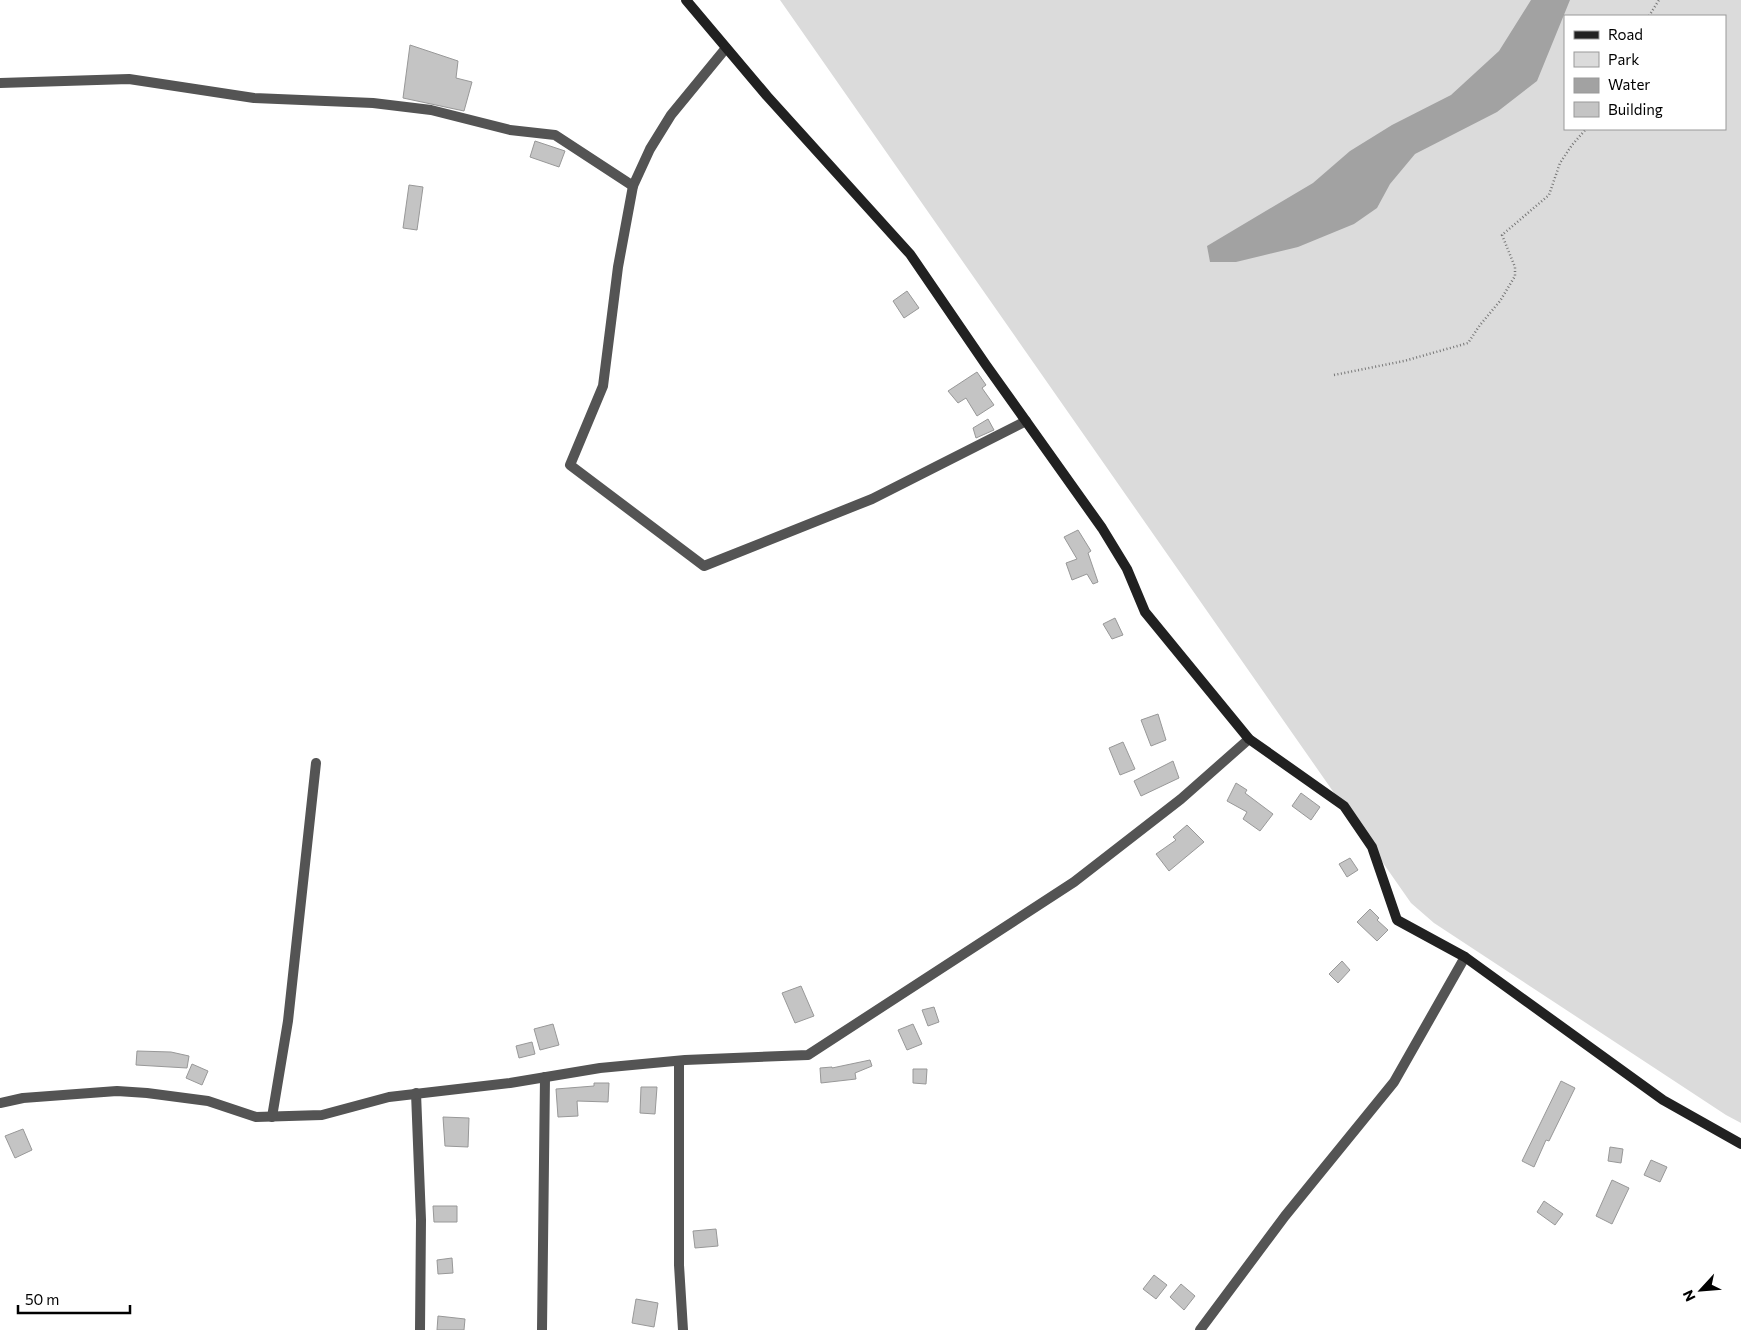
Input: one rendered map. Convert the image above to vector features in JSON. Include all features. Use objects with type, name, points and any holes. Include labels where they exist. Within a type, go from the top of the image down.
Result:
[{"type":"main road","points":[[686,0],[767,96],[910,254],[1102,528],[1127,569],[1145,612],[1250,738],[1344,806],[1372,847],[1397,920],[1466,957],[1663,1100],[1741,1144]]},
{"type":"street","points":[[726,48],[671,115],[650,149],[633,186],[618,267],[603,386],[570,465],[704,566],[872,499],[1026,421]]},
{"type":"street","points":[[0,83],[129,79],[254,98],[373,103],[431,110],[510,130],[555,135],[633,186]]},
{"type":"street","points":[[0,1103],[24,1098],[116,1091],[208,1101],[256,1117],[322,1116],[389,1096],[510,1083],[600,1068],[679,1061],[808,1055],[1074,882],[1181,799],[1250,738]]},
{"type":"street","points":[[272,1117],[288,1021],[316,763]]},
{"type":"street","points":[[1200,1330],[1285,1216],[1394,1082],[1466,957]]},
{"type":"street","points":[[679,1061],[679,1265],[683,1330]]},
{"type":"street","points":[[542,1330],[544,1077]]},
{"type":"street","points":[[416,1093],[421,1220],[420,1330]]},
{"type":"path","points":[[1650,15],[1659,0]]},
{"type":"path","points":[[1334,375],[1404,361],[1468,343],[1500,301],[1516,276],[1515,267],[1502,234],[1549,195],[1560,163],[1572,144],[1585,130]]},
{"type":"green space","points":[[780,0],[1741,0],[1741,1123],[1434,923],[1411,903]]},
{"type":"water","points":[[1531,0],[1570,0],[1537,81],[1497,112],[1415,154],[1390,184],[1377,208],[1354,224],[1298,247],[1236,262],[1210,262],[1207,246],[1313,183],[1350,151],[1392,125],[1451,95],[1499,51]]},
{"type":"building","points":[[410,45],[458,61],[456,78],[472,82],[464,111],[403,98]]},
{"type":"building","points":[[535,141],[565,151],[559,167],[530,157]]},
{"type":"building","points":[[409,185],[423,187],[417,230],[403,228]]},
{"type":"building","points":[[907,291],[919,308],[904,318],[893,301]]},
{"type":"building","points":[[977,372],[986,385],[982,388],[994,405],[977,416],[966,398],[958,403],[948,391]]},
{"type":"building","points":[[988,419],[994,430],[976,438],[973,428]]},
{"type":"building","points":[[1078,530],[1091,551],[1088,553],[1098,582],[1093,584],[1087,574],[1072,580],[1066,563],[1077,559],[1064,537]]},
{"type":"building","points":[[1115,618],[1123,635],[1112,639],[1103,624]]},
{"type":"building","points":[[1158,714],[1166,740],[1151,746],[1141,720]]},
{"type":"building","points":[[1123,742],[1135,769],[1120,775],[1109,748]]},
{"type":"building","points":[[1173,761],[1179,778],[1141,796],[1134,781]]},
{"type":"building","points":[[1236,783],[1247,790],[1245,793],[1273,814],[1260,831],[1243,819],[1247,812],[1227,801]]},
{"type":"building","points":[[1301,793],[1320,807],[1311,820],[1292,806]]},
{"type":"building","points":[[1187,825],[1204,842],[1169,871],[1156,854],[1176,840],[1173,837]]},
{"type":"building","points":[[1350,858],[1358,870],[1347,877],[1339,864]]},
{"type":"building","points":[[1370,909],[1379,918],[1377,920],[1388,930],[1377,941],[1357,922]]},
{"type":"building","points":[[1342,961],[1350,970],[1338,983],[1329,974]]},
{"type":"building","points":[[801,986],[814,1016],[795,1023],[782,993]]},
{"type":"building","points":[[934,1007],[939,1022],[928,1026],[922,1010]]},
{"type":"building","points":[[553,1024],[559,1045],[540,1050],[534,1029]]},
{"type":"building","points":[[913,1024],[922,1044],[907,1050],[898,1030]]},
{"type":"building","points":[[532,1042],[535,1054],[519,1058],[516,1046]]},
{"type":"building","points":[[137,1051],[171,1052],[189,1056],[187,1068],[136,1065]]},
{"type":"building","points":[[870,1060],[872,1066],[855,1073],[856,1079],[821,1083],[820,1068],[832,1068]]},
{"type":"building","points":[[192,1064],[208,1071],[202,1085],[186,1078]]},
{"type":"building","points":[[913,1069],[927,1069],[926,1084],[913,1083]]},
{"type":"building","points":[[1561,1081],[1575,1088],[1549,1141],[1546,1140],[1534,1167],[1522,1161]]},
{"type":"building","points":[[594,1083],[609,1083],[608,1102],[577,1101],[578,1116],[558,1117],[556,1089],[594,1086]]},
{"type":"building","points":[[641,1087],[657,1087],[655,1114],[640,1113]]},
{"type":"building","points":[[443,1117],[469,1118],[468,1147],[445,1146]]},
{"type":"building","points":[[23,1129],[32,1150],[15,1158],[5,1136]]},
{"type":"building","points":[[1610,1147],[1623,1149],[1621,1163],[1608,1161]]},
{"type":"building","points":[[1651,1160],[1667,1167],[1660,1182],[1644,1175]]},
{"type":"building","points":[[1612,1180],[1629,1188],[1612,1224],[1596,1216]]},
{"type":"building","points":[[1544,1201],[1563,1214],[1555,1225],[1537,1212]]},
{"type":"building","points":[[433,1206],[457,1206],[457,1222],[434,1222]]},
{"type":"building","points":[[716,1229],[718,1246],[695,1248],[693,1231]]},
{"type":"building","points":[[452,1258],[453,1273],[438,1274],[437,1260]]},
{"type":"building","points":[[1154,1275],[1167,1285],[1156,1299],[1143,1289]]},
{"type":"building","points":[[1181,1284],[1195,1296],[1184,1310],[1170,1297]]},
{"type":"building","points":[[636,1299],[658,1303],[654,1327],[632,1323]]},
{"type":"building","points":[[438,1316],[465,1319],[464,1330],[437,1330]]}]
